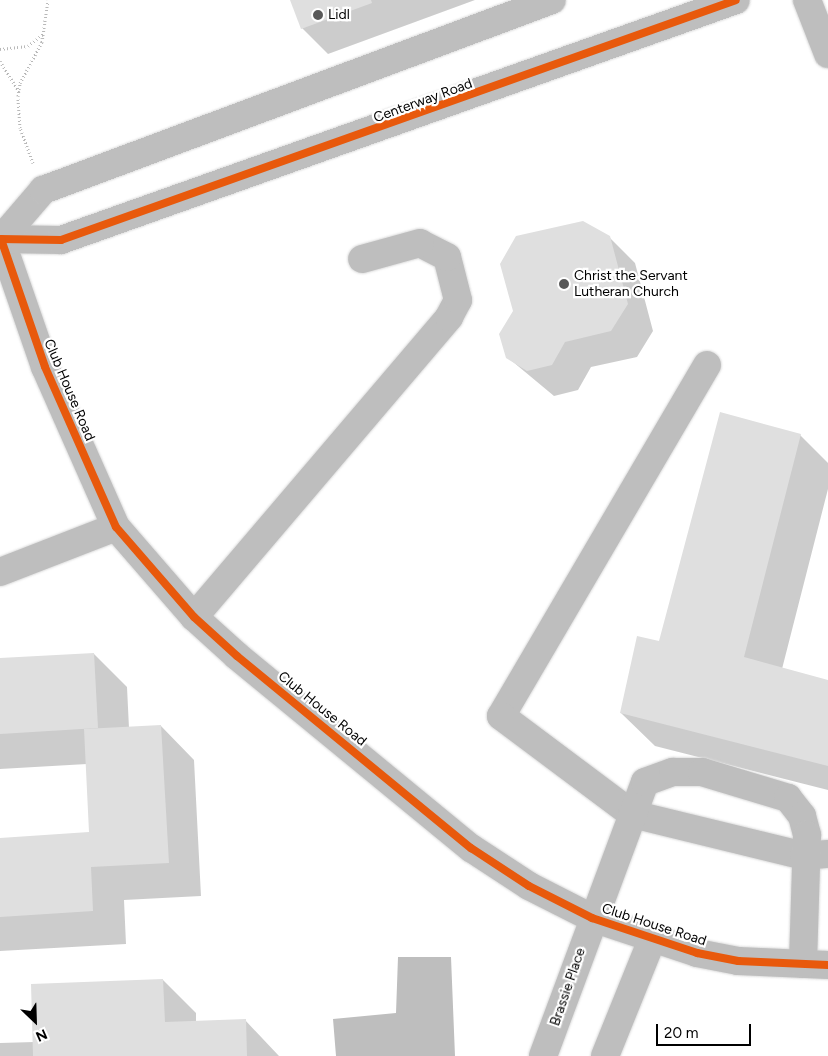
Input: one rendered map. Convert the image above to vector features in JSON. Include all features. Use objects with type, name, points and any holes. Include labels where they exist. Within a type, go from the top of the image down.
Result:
[{"type":"street","points":[[0,239],[43,190],[552,0]]},
{"type":"street","name":"Centerway Road","points":[[0,239],[61,240],[736,0]]},
{"type":"street","points":[[807,0],[828,54]]},
{"type":"street","name":"Club House Road","points":[[0,239],[45,367],[116,527],[194,617],[471,848],[529,886],[592,918],[697,953],[738,961],[815,964]]},
{"type":"street","points":[[194,617],[449,317],[458,300],[447,257],[420,243],[362,259]]},
{"type":"street","points":[[707,365],[501,716],[632,814],[816,855]]},
{"type":"street","points":[[0,572],[116,527]]},
{"type":"street","name":"Brassie Place","points":[[544,1056],[592,918],[645,782],[673,772],[702,772],[788,798],[802,816],[807,835],[816,855],[815,964]]},
{"type":"street","points":[[606,1056],[653,937]]},
{"type":"path","points":[[35,168],[20,128],[19,92],[47,27],[48,0]]},
{"type":"path","points":[[0,49],[28,46],[47,27]]},
{"type":"path","points":[[0,61],[19,92]]},
{"type":"shaded area","points":[[398,957],[451,957],[455,1056],[336,1056],[333,1019],[396,1013]]},
{"type":"building","name":"Lidl","points":[[290,0],[371,0],[372,3],[301,29]]},
{"type":"building","name":"Christ the Servant Lutheran Church","points":[[583,221],[610,236],[628,304],[611,331],[565,342],[552,365],[527,371],[506,358],[499,334],[513,311],[500,264],[516,236]]},
{"type":"building","points":[[720,412],[801,434],[744,657],[828,680],[828,766],[620,713],[637,636],[659,641]]},
{"type":"building","points":[[94,653],[98,728],[0,734],[0,658]]},
{"type":"building","points":[[161,725],[169,863],[91,867],[93,911],[0,917],[0,838],[89,832],[84,729]]},
{"type":"building","points":[[163,979],[165,1022],[246,1019],[247,1056],[33,1056],[31,984]]},
{"type":"cycle path","points":[[0,239],[61,240],[736,0]]},
{"type":"cycle path","points":[[1,239],[45,367],[116,527],[194,617],[237,656],[471,848],[529,886],[592,918],[697,953],[738,961],[828,965]]},
{"type":"place","name":"Lidl","points":[[318,15]]},
{"type":"place","name":"Christ the Servant Lutheran Church","points":[[564,284]]}]
